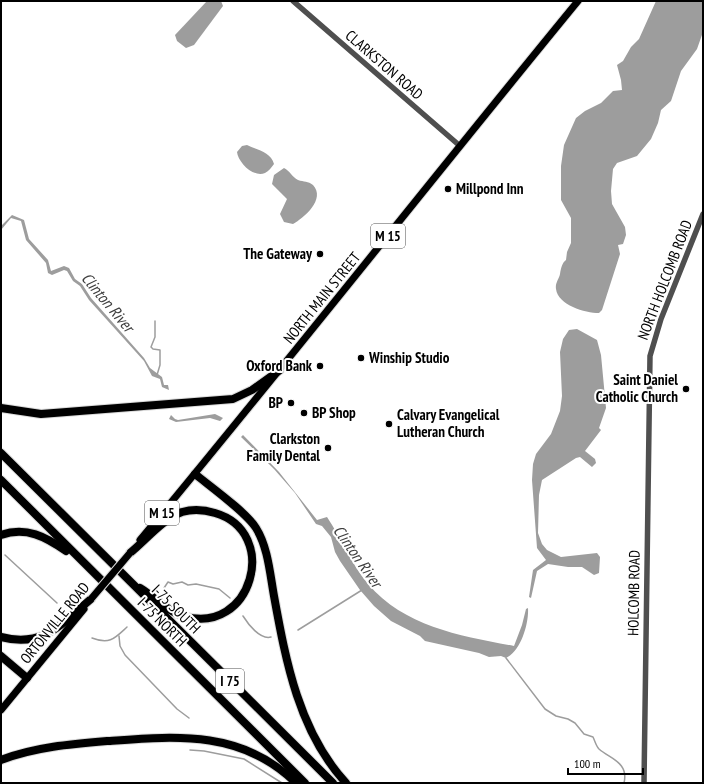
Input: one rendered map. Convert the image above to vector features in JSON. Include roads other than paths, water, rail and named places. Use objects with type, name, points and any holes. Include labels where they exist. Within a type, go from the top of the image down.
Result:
[{"type":"highway","points":[[1,408],[41,414],[233,399],[252,390],[280,370]]},
{"type":"highway","name":"I-75 SOUTH","points":[[1,453],[126,579],[333,783]]},
{"type":"highway","points":[[195,474],[256,527],[264,545],[295,694],[315,737],[335,769],[346,783]]},
{"type":"highway","name":"I-75 NORTH","points":[[1,480],[305,783]]},
{"type":"highway","points":[[126,579],[147,592],[168,610],[183,616],[198,618],[214,617],[237,603],[244,594],[251,576],[251,553],[246,537],[234,523],[226,517],[207,511],[184,512],[176,515],[130,553]]},
{"type":"highway","points":[[1,536],[25,532],[44,536],[86,566]]},
{"type":"highway","points":[[1,636],[24,640],[44,636],[53,631],[91,599]]},
{"type":"highway","points":[[1,656],[27,678]]},
{"type":"highway","points":[[1,760],[20,752],[79,744],[165,737],[188,737],[222,742],[248,752],[270,763],[296,783]]},
{"type":"main road","name":"NORTH MAIN STREET","points":[[130,553],[578,1]]},
{"type":"main road","name":"ORTONVILLE ROAD","points":[[1,710],[130,553]]},
{"type":"street","name":"CLARKSTON ROAD","points":[[294,1],[460,146]]},
{"type":"street","name":"NORTH HOLCOMB ROAD","points":[[649,403],[649,378],[652,346],[703,214]]},
{"type":"street","name":"HOLCOMB ROAD","points":[[644,783],[649,403]]},
{"type":"waterway","points":[[155,321],[155,337],[151,347],[153,349],[160,350],[160,365],[157,375]]},
{"type":"waterway","points":[[5,555],[57,603]]},
{"type":"waterway","points":[[164,588],[168,582],[173,584],[182,582],[188,585],[196,584],[219,589],[230,598]]},
{"type":"waterway","name":"Clinton River","points":[[298,630],[362,590]]},
{"type":"waterway","points":[[243,616],[251,627],[259,634],[271,637]]},
{"type":"waterway","points":[[92,638],[103,641],[112,639],[127,627]]},
{"type":"waterway","points":[[119,636],[120,646],[125,655],[177,709],[189,718]]},
{"type":"waterway","points":[[506,658],[545,709],[556,716],[568,719],[575,723],[584,734],[593,737],[599,749],[618,762],[624,770],[624,783]]},
{"type":"waterway","points":[[190,750],[204,751],[244,759],[282,783]]},
{"type":"place","name":"Millpond Inn","points":[[448,189]]},
{"type":"place","name":"The Gateway","points":[[320,254]]},
{"type":"place","name":"Winship Studio","points":[[361,358]]},
{"type":"place","name":"Oxford Bank","points":[[320,366]]},
{"type":"place","name":"Saint Daniel Catholic Church","points":[[686,389]]},
{"type":"place","name":"BP","points":[[291,403]]},
{"type":"place","name":"BP Shop","points":[[304,413]]},
{"type":"place","name":"Calvary Evangelical Lutheran Church","points":[[389,424]]},
{"type":"place","name":"Clarkston Family Dental","points":[[328,448]]}]
